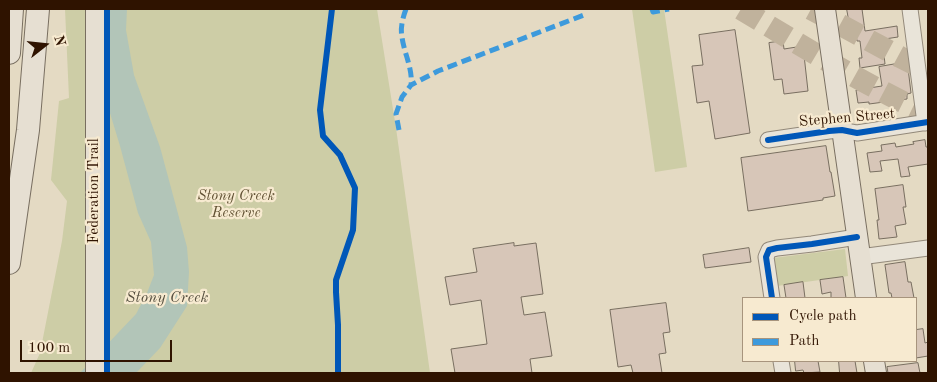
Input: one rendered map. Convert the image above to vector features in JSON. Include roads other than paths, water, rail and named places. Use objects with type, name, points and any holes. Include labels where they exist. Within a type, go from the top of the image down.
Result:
[{"type":"highway","points":[[9,53],[12,9]]},
{"type":"highway","points":[[9,263],[28,130],[38,9]]},
{"type":"highway","points":[[97,9],[97,373]]},
{"type":"main road","points":[[825,9],[866,297]]},
{"type":"street","points":[[910,9],[927,118]]},
{"type":"street","name":"Stephen Street","points":[[768,140],[842,130],[859,123],[927,118]]},
{"type":"street","points":[[772,297],[766,257],[772,249],[857,237]]},
{"type":"street","points":[[860,257],[928,248]]},
{"type":"water","name":"Stony Creek","points":[[99,9],[127,9],[126,30],[134,75],[160,147],[187,247],[189,272],[187,306],[160,348],[136,373],[80,373],[136,314],[154,275],[151,242],[138,213],[96,67]]},
{"type":"tunnel","points":[[741,9],[856,77],[928,114]]},
{"type":"tunnel","points":[[811,9],[928,71]]},
{"type":"park label","name":"Stony Creek Reserve","points":[[236,204]]}]
